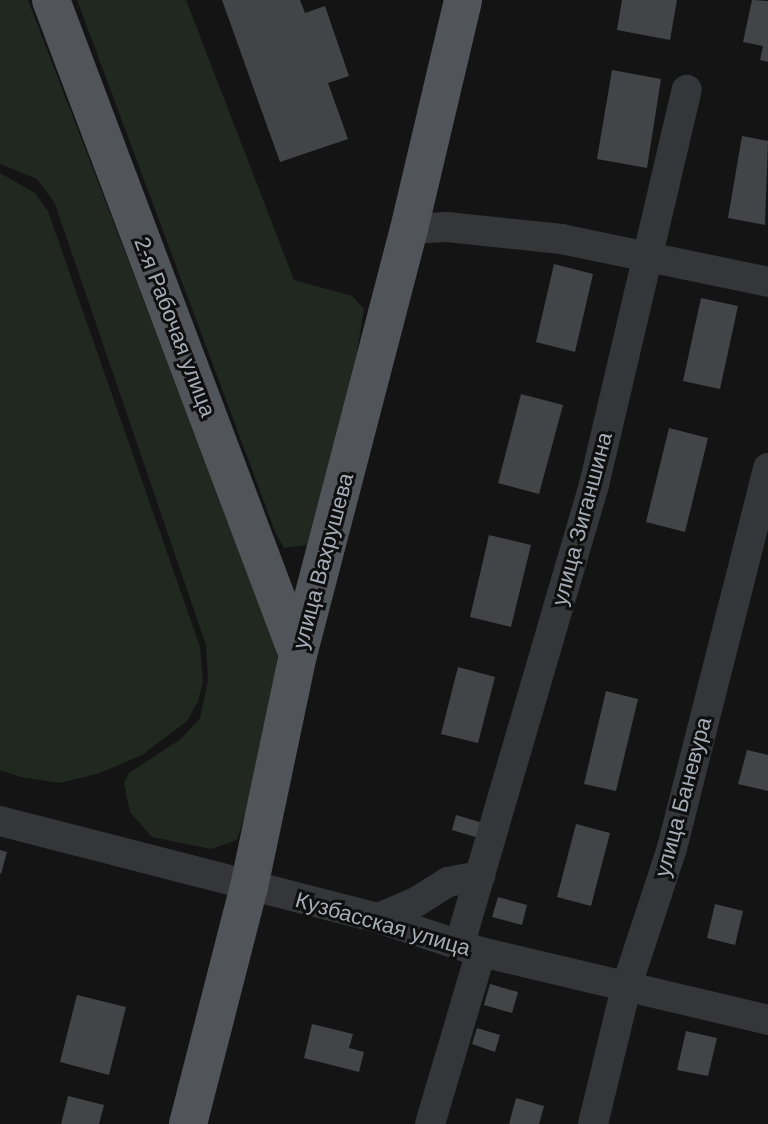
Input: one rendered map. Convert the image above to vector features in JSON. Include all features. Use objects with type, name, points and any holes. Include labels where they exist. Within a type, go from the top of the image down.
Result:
[{"type":"main road","name":"2-я Рабочая улица","points":[[51,0],[298,655]]},
{"type":"main road","name":"улица Вахрушева","points":[[188,1124],[249,887],[298,655],[409,229],[463,0]]},
{"type":"street","name":"улица Зиганшина","points":[[430,1124],[470,947],[480,876],[594,485],[687,90]]},
{"type":"street","points":[[409,229],[447,227],[561,239],[648,260],[768,282]]},
{"type":"street","name":"улица Баневура","points":[[593,1124],[626,988],[672,848],[768,468]]},
{"type":"street","name":"Кузбасская улица","points":[[0,821],[378,918],[470,947],[626,988],[768,1020]]},
{"type":"street","points":[[378,918],[416,902],[448,882],[480,876]]},
{"type":"shaded area","points":[[0,0],[28,0],[276,645],[279,684],[267,744],[237,840],[211,849],[152,837],[130,812],[124,783],[129,773],[181,739],[200,718],[208,680],[206,645],[55,204],[37,179],[0,164]]},
{"type":"shaded area","points":[[77,0],[186,0],[294,280],[352,296],[364,309],[356,357],[307,545],[284,548],[276,534]]},
{"type":"shaded area","points":[[0,173],[35,193],[48,211],[200,647],[203,682],[198,701],[187,721],[142,755],[100,773],[60,783],[0,770]]},
{"type":"building","points":[[222,0],[300,0],[305,13],[325,6],[349,76],[328,83],[348,139],[280,162]]},
{"type":"building","points":[[622,0],[677,0],[670,40],[617,30]]},
{"type":"building","points":[[752,0],[768,1],[768,62],[760,60],[763,46],[743,42]]},
{"type":"building","points":[[612,70],[661,79],[647,168],[597,159]]},
{"type":"building","points":[[742,136],[768,141],[765,225],[728,218]]},
{"type":"building","points":[[554,264],[593,274],[575,352],[536,342]]},
{"type":"building","points":[[701,298],[738,306],[720,389],[683,381]]},
{"type":"building","points":[[521,394],[563,405],[539,494],[498,483]]},
{"type":"building","points":[[669,428],[708,438],[685,532],[646,522]]},
{"type":"building","points":[[489,535],[531,545],[511,627],[470,617]]},
{"type":"building","points":[[458,667],[495,677],[478,743],[441,734]]},
{"type":"building","points":[[606,691],[638,699],[616,791],[584,784]]},
{"type":"building","points":[[747,750],[768,755],[768,791],[738,784]]},
{"type":"building","points":[[456,815],[483,823],[479,838],[452,830]]},
{"type":"building","points":[[576,824],[610,833],[591,906],[557,897]]},
{"type":"building","points":[[0,850],[7,852],[1,874],[0,873]]},
{"type":"building","points":[[498,897],[527,905],[522,925],[492,917]]},
{"type":"building","points":[[715,904],[743,911],[735,945],[707,938]]},
{"type":"building","points":[[490,984],[518,992],[512,1013],[484,1005]]},
{"type":"building","points":[[77,995],[126,1007],[109,1075],[60,1062]]},
{"type":"building","points":[[312,1024],[353,1034],[349,1048],[364,1052],[359,1072],[304,1058]]},
{"type":"building","points":[[477,1028],[500,1035],[495,1052],[472,1044]]},
{"type":"building","points":[[686,1031],[717,1038],[708,1076],[677,1070]]},
{"type":"building","points":[[68,1096],[104,1105],[99,1124],[61,1124]]},
{"type":"building","points":[[516,1098],[544,1106],[539,1124],[509,1124]]}]
